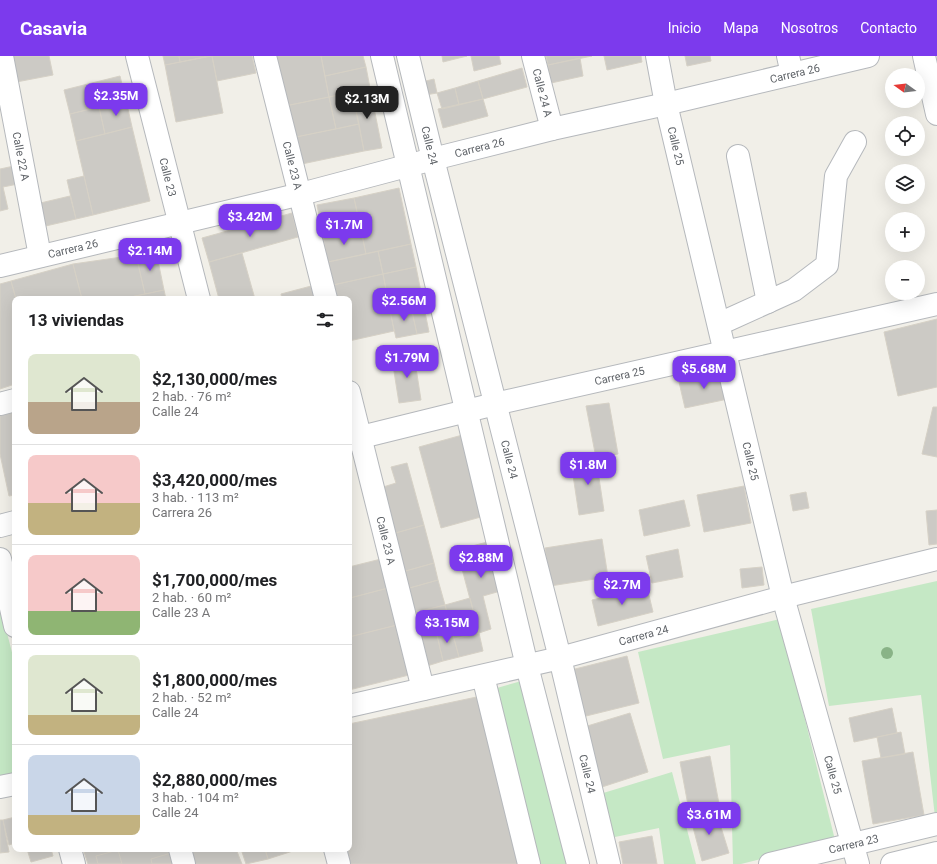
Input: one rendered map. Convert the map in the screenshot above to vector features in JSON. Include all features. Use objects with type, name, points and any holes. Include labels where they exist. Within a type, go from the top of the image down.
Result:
[{"type":"street","name":"Calle 22 A","points":[[2,56],[40,256]]},
{"type":"street","name":"Calle 23","points":[[137,56],[198,296]]},
{"type":"street","name":"Calle 23 A","points":[[265,56],[301,194],[325,296]]},
{"type":"street","points":[[382,56],[527,666],[578,864]]},
{"type":"street","name":"Calle 24","points":[[408,56],[432,159],[560,658],[609,864]]},
{"type":"street","name":"Calle 24 A","points":[[533,56],[552,129]]},
{"type":"street","name":"Calle 25","points":[[656,56],[666,104],[783,597],[856,854]]},
{"type":"street","name":"Carrera 26","points":[[0,266],[301,194],[407,165],[552,129],[666,104],[790,65],[868,56]]},
{"type":"street","points":[[924,56],[937,114]]},
{"type":"street","points":[[719,324],[794,290],[827,265],[836,176],[855,142]]},
{"type":"street","points":[[738,156],[768,302]]},
{"type":"street","name":"Carrera 25","points":[[354,439],[495,404],[937,304]]},
{"type":"street","points":[[0,404],[12,401]]},
{"type":"street","name":"Calle 23 A","points":[[352,420],[354,439],[423,689]]},
{"type":"street","points":[[0,526],[12,523]]},
{"type":"street","points":[[0,559],[12,613]]},
{"type":"street","name":"Carrera 24","points":[[352,705],[560,658],[783,597],[937,559]]},
{"type":"street","points":[[483,676],[529,864]]},
{"type":"street","points":[[0,787],[12,785]]},
{"type":"street","name":"Carrera 23","points":[[770,864],[856,854],[937,824]]},
{"type":"street","points":[[71,852],[74,864]]},
{"type":"street","points":[[181,852],[184,864]]},
{"type":"street","points":[[336,852],[339,864]]},
{"type":"street","points":[[892,864],[937,853]]},
{"type":"green space","points":[[937,581],[937,816],[935,817],[921,695],[829,706],[811,609]]},
{"type":"green space","points":[[0,606],[12,652],[12,776],[0,779]]},
{"type":"green space","points":[[780,619],[835,840],[741,864],[733,864],[730,745],[663,759],[638,652]]},
{"type":"green space","points":[[525,680],[571,864],[531,864],[490,690]]},
{"type":"green space","points":[[672,772],[696,864],[664,864],[659,828],[610,838],[600,794]]},
{"type":"building","points":[[6,56],[49,56],[53,75],[11,83]]},
{"type":"building","points":[[163,56],[179,56],[180,62],[165,65]]},
{"type":"building","points":[[179,56],[209,56],[180,62]]},
{"type":"building","points":[[212,56],[252,56],[256,73],[217,81]]},
{"type":"building","points":[[212,56],[223,113],[176,122],[165,65]]},
{"type":"building","points":[[275,56],[321,56],[329,97],[285,106]]},
{"type":"building","points":[[321,56],[363,56],[366,67],[325,76]]},
{"type":"building","points":[[442,56],[467,56],[443,62]]},
{"type":"building","points":[[471,56],[499,56],[501,64],[474,71]]},
{"type":"building","points":[[546,56],[592,56],[548,65]]},
{"type":"building","points":[[604,56],[641,56],[642,62],[607,70]]},
{"type":"building","points":[[685,56],[710,56],[711,61],[687,66]]},
{"type":"building","points":[[580,58],[583,76],[551,83],[548,65]]},
{"type":"building","points":[[366,67],[370,88],[329,97],[325,76]]},
{"type":"building","points":[[522,68],[527,87],[483,99],[478,81]]},
{"type":"building","points":[[120,76],[126,100],[70,114],[64,90]]},
{"type":"building","points":[[434,79],[437,93],[425,95],[422,82]]},
{"type":"building","points":[[478,81],[483,99],[459,105],[455,88]]},
{"type":"building","points":[[370,88],[382,148],[364,151],[352,92]]},
{"type":"building","points":[[455,88],[459,105],[442,109],[437,93]]},
{"type":"building","points":[[352,92],[359,124],[336,129],[329,97]]},
{"type":"building","points":[[329,97],[336,129],[291,138],[285,106]]},
{"type":"building","points":[[483,99],[488,116],[443,128],[438,109]]},
{"type":"building","points":[[126,100],[132,127],[105,134],[99,107]]},
{"type":"building","points":[[99,107],[105,134],[76,141],[70,114]]},
{"type":"building","points":[[359,124],[364,151],[297,165],[291,138]]},
{"type":"building","points":[[132,127],[150,201],[93,215],[76,141]]},
{"type":"building","points":[[14,166],[18,184],[3,187],[8,209],[0,211],[0,169]]},
{"type":"building","points":[[84,176],[93,215],[76,219],[67,180]]},
{"type":"building","points":[[399,188],[411,244],[366,254],[354,198]]},
{"type":"building","points":[[70,196],[76,219],[37,228],[32,205]]},
{"type":"building","points":[[354,198],[361,229],[323,237],[317,205]]},
{"type":"building","points":[[292,213],[298,237],[209,262],[202,238]]},
{"type":"building","points":[[361,229],[366,254],[328,262],[323,237]]},
{"type":"building","points":[[411,244],[416,267],[383,274],[378,251]]},
{"type":"building","points":[[156,251],[164,290],[145,294],[136,255]]},
{"type":"building","points":[[378,251],[383,274],[333,285],[328,262]]},
{"type":"building","points":[[242,253],[254,296],[218,296],[209,262]]},
{"type":"building","points":[[136,255],[145,294],[135,296],[81,296],[73,264]]},
{"type":"building","points":[[73,264],[81,296],[15,296],[11,281]]},
{"type":"building","points":[[416,267],[429,332],[417,334],[411,307],[390,311],[383,274]]},
{"type":"building","points":[[383,274],[394,331],[352,340],[352,296],[335,296],[333,285]]},
{"type":"building","points":[[11,281],[15,296],[12,296],[12,385],[0,389],[0,284]]},
{"type":"building","points":[[315,285],[317,296],[281,296],[281,294]]},
{"type":"building","points":[[164,290],[165,296],[135,296]]},
{"type":"building","points":[[411,307],[417,334],[396,338],[390,311]]},
{"type":"building","points":[[937,319],[937,387],[898,396],[884,332]]},
{"type":"building","points":[[414,355],[421,400],[399,403],[392,359]]},
{"type":"building","points":[[722,372],[728,399],[685,408],[679,382]]},
{"type":"building","points":[[609,403],[618,454],[596,458],[586,406]]},
{"type":"building","points":[[12,406],[12,496],[9,496],[0,454],[0,408]]},
{"type":"building","points":[[933,407],[937,407],[937,457],[922,454]]},
{"type":"building","points":[[466,434],[488,515],[441,528],[419,447]]},
{"type":"building","points":[[596,458],[604,511],[579,515],[571,462]]},
{"type":"building","points":[[407,463],[424,525],[392,534],[380,488],[396,483],[391,467]]},
{"type":"building","points":[[744,486],[751,523],[704,532],[697,495]]},
{"type":"building","points":[[806,492],[809,508],[793,511],[790,495]]},
{"type":"building","points":[[684,500],[690,526],[644,536],[639,510]]},
{"type":"building","points":[[937,510],[937,544],[929,545],[926,511]]},
{"type":"building","points":[[424,525],[434,563],[402,572],[392,534]]},
{"type":"building","points":[[602,539],[608,577],[550,586],[545,548]]},
{"type":"building","points":[[491,541],[504,590],[483,596],[491,629],[479,633],[457,550]]},
{"type":"building","points":[[678,549],[683,577],[652,583],[646,556]]},
{"type":"building","points":[[385,558],[392,587],[352,597],[352,566]]},
{"type":"building","points":[[434,563],[438,580],[406,589],[402,572]]},
{"type":"building","points":[[762,567],[764,585],[742,588],[740,569]]},
{"type":"building","points":[[438,580],[445,605],[413,613],[406,589]]},
{"type":"building","points":[[392,587],[401,624],[352,636],[352,597]]},
{"type":"building","points":[[647,587],[653,612],[598,626],[592,600]]},
{"type":"building","points":[[470,598],[479,633],[454,639],[445,605]]},
{"type":"building","points":[[445,605],[451,627],[436,631],[443,661],[427,666],[413,613]]},
{"type":"building","points":[[401,624],[413,674],[352,689],[352,636]]},
{"type":"building","points":[[451,627],[459,657],[443,661],[436,631]]},
{"type":"building","points":[[479,633],[483,651],[459,657],[454,639]]},
{"type":"building","points":[[627,656],[639,703],[582,717],[571,670]]},
{"type":"building","points":[[486,695],[525,864],[349,864],[346,852],[352,852],[352,723]]},
{"type":"building","points":[[892,708],[897,733],[854,742],[849,718]]},
{"type":"building","points":[[630,713],[648,772],[602,787],[584,727]]},
{"type":"building","points":[[901,732],[905,754],[881,758],[877,737]]},
{"type":"building","points":[[913,752],[924,815],[873,824],[862,761]]},
{"type":"building","points":[[710,756],[720,809],[690,816],[680,762]]},
{"type":"building","points":[[716,811],[729,853],[702,861],[690,816]]},
{"type":"building","points":[[12,818],[12,844],[9,845],[3,820]]},
{"type":"building","points":[[0,820],[3,820],[9,852],[0,853]]},
{"type":"building","points":[[652,836],[657,864],[623,864],[619,842]]},
{"type":"building","points":[[28,852],[52,852],[53,856],[31,862]]},
{"type":"building","points":[[84,852],[173,852],[176,864],[88,864]]},
{"type":"building","points":[[111,852],[119,852],[122,864],[98,864],[96,856]]},
{"type":"building","points":[[188,852],[237,852],[242,864],[191,864]]},
{"type":"building","points":[[242,852],[266,852],[268,859],[246,864]]},
{"type":"building","points":[[266,852],[290,852],[268,859]]},
{"type":"building","points":[[171,853],[175,864],[152,864],[151,859]]}]
